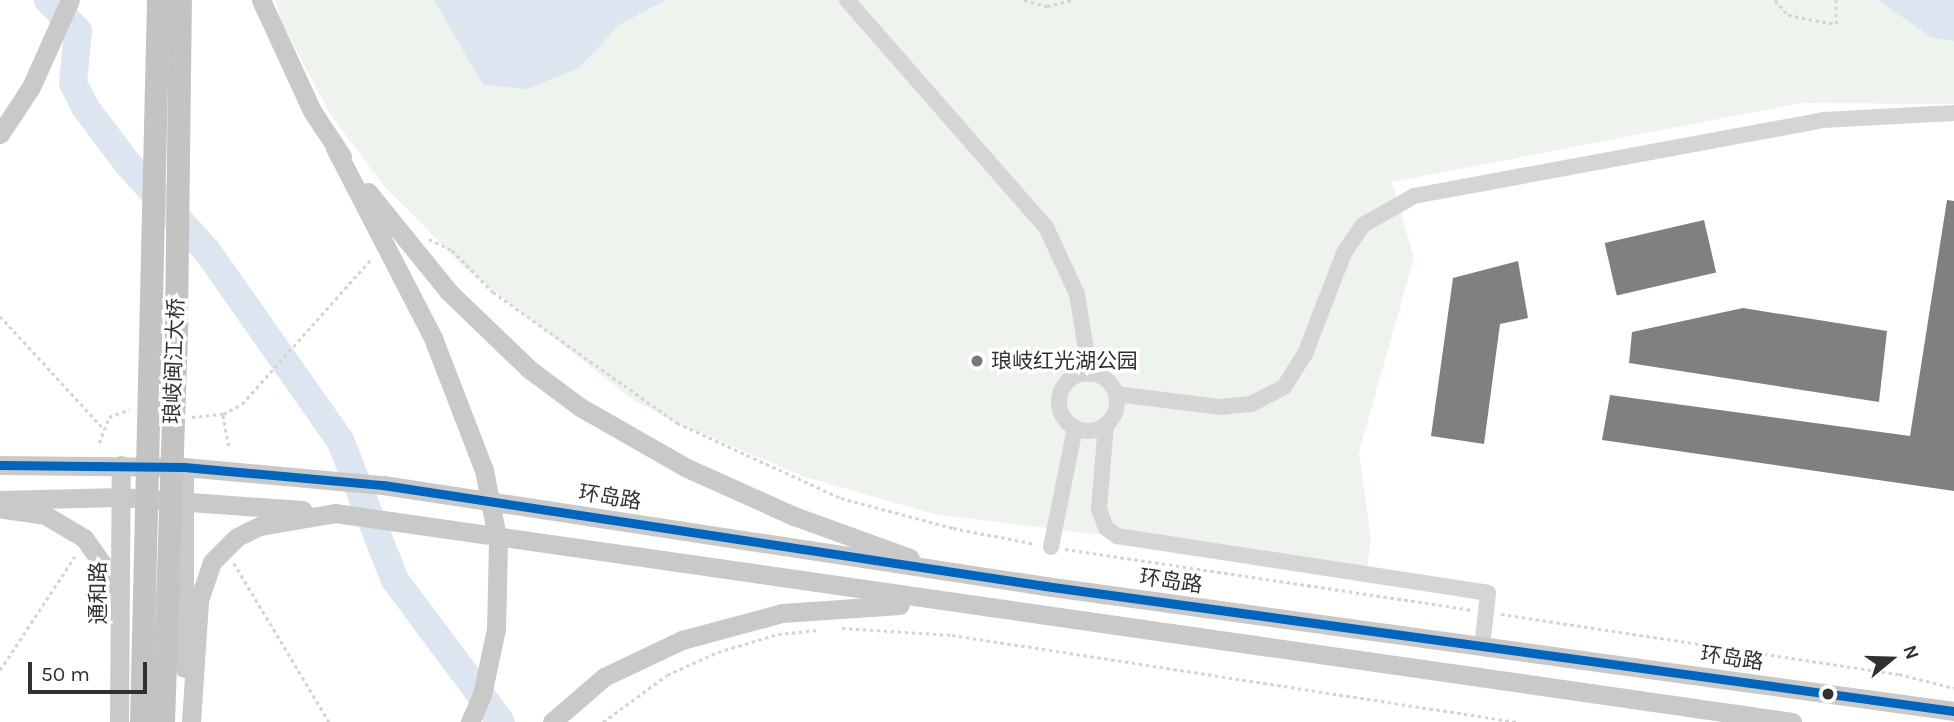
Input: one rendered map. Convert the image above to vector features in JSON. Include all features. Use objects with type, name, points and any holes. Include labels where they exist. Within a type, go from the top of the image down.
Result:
[{"type":"highway","name":"琅岐闽江大桥","points":[[141,722],[158,0]]},
{"type":"highway","name":"琅岐闽江大桥","points":[[163,722],[176,321],[180,0]]},
{"type":"main road","points":[[0,134],[31,88],[70,0]]},
{"type":"main road","points":[[261,0],[297,80],[433,338],[484,470],[498,542],[496,629],[482,695],[470,722]]},
{"type":"main road","points":[[335,148],[434,276],[529,369],[580,407],[687,468],[794,516],[951,572]]},
{"type":"main road","points":[[0,465],[184,467],[184,722]]},
{"type":"main road","name":"通和路","points":[[119,722],[121,465]]},
{"type":"main road","name":"环岛路","points":[[184,467],[383,485],[951,572],[1954,711]]},
{"type":"main road","points":[[0,500],[120,497],[335,513],[399,525],[1792,722]]},
{"type":"main road","points":[[0,508],[45,515],[84,538],[108,572],[121,631]]},
{"type":"main road","points":[[191,722],[200,593],[212,562],[237,537],[260,526],[335,513]]},
{"type":"main road","points":[[552,722],[604,677],[639,657],[731,624],[782,613],[948,603]]},
{"type":"street","points":[[846,0],[965,130],[1046,227],[1077,294],[1090,373]]},
{"type":"street","points":[[1116,394],[1221,407],[1251,404],[1284,387],[1305,354],[1350,244],[1363,225],[1414,197],[1823,120],[1954,113]]},
{"type":"street","points":[[1106,425],[1091,431],[1075,428],[1060,409],[1062,391],[1073,378],[1090,373],[1107,380],[1116,394],[1116,411],[1106,425],[1098,509],[1106,528],[1117,536],[1488,593],[1482,647]]},
{"type":"street","points":[[1051,547],[1075,428]]},
{"type":"path","points":[[1024,0],[1047,6],[1072,0]]},
{"type":"path","points":[[1775,0],[1788,15],[1836,24],[1836,0]]},
{"type":"path","points":[[0,316],[103,427]]},
{"type":"path","points":[[260,386],[307,333]]},
{"type":"path","points":[[223,414],[229,446]]},
{"type":"path","points":[[0,670],[77,554]]},
{"type":"path","points":[[232,559],[329,722]]},
{"type":"path","points":[[836,628],[953,635],[1517,722]]},
{"type":"path","points":[[603,722],[667,675],[718,652],[778,634],[825,629]]},
{"type":"shaded area","points":[[276,0],[1954,0],[1954,104],[1802,103],[1392,182],[1414,258],[1359,452],[1371,540],[1367,568],[934,514],[805,477],[677,423],[632,399],[466,269],[384,186],[330,114],[281,21]]},
{"type":"shaded area","points":[[434,0],[666,0],[619,25],[579,68],[527,89],[483,85]]},
{"type":"shaded area","points":[[1878,0],[1954,0],[1954,41],[1932,38]]},
{"type":"building","points":[[1947,200],[1954,201],[1954,491],[1602,440],[1610,395],[1910,436]]},
{"type":"building","points":[[1704,220],[1716,273],[1617,296],[1605,243]]},
{"type":"building","points":[[1518,261],[1528,318],[1500,324],[1484,444],[1431,436],[1453,278]]},
{"type":"building","points":[[1743,308],[1887,331],[1879,402],[1629,363],[1632,332]]},
{"type":"waterway","points":[[48,0],[78,31],[73,83],[85,107],[128,164],[207,251],[340,440],[395,580],[501,722]]},
{"type":"transit line","points":[[0,465],[184,467],[383,485],[1045,586],[1954,711]]},
{"type":"place","name":"琅岐红光湖公园","points":[[977,361]]}]
